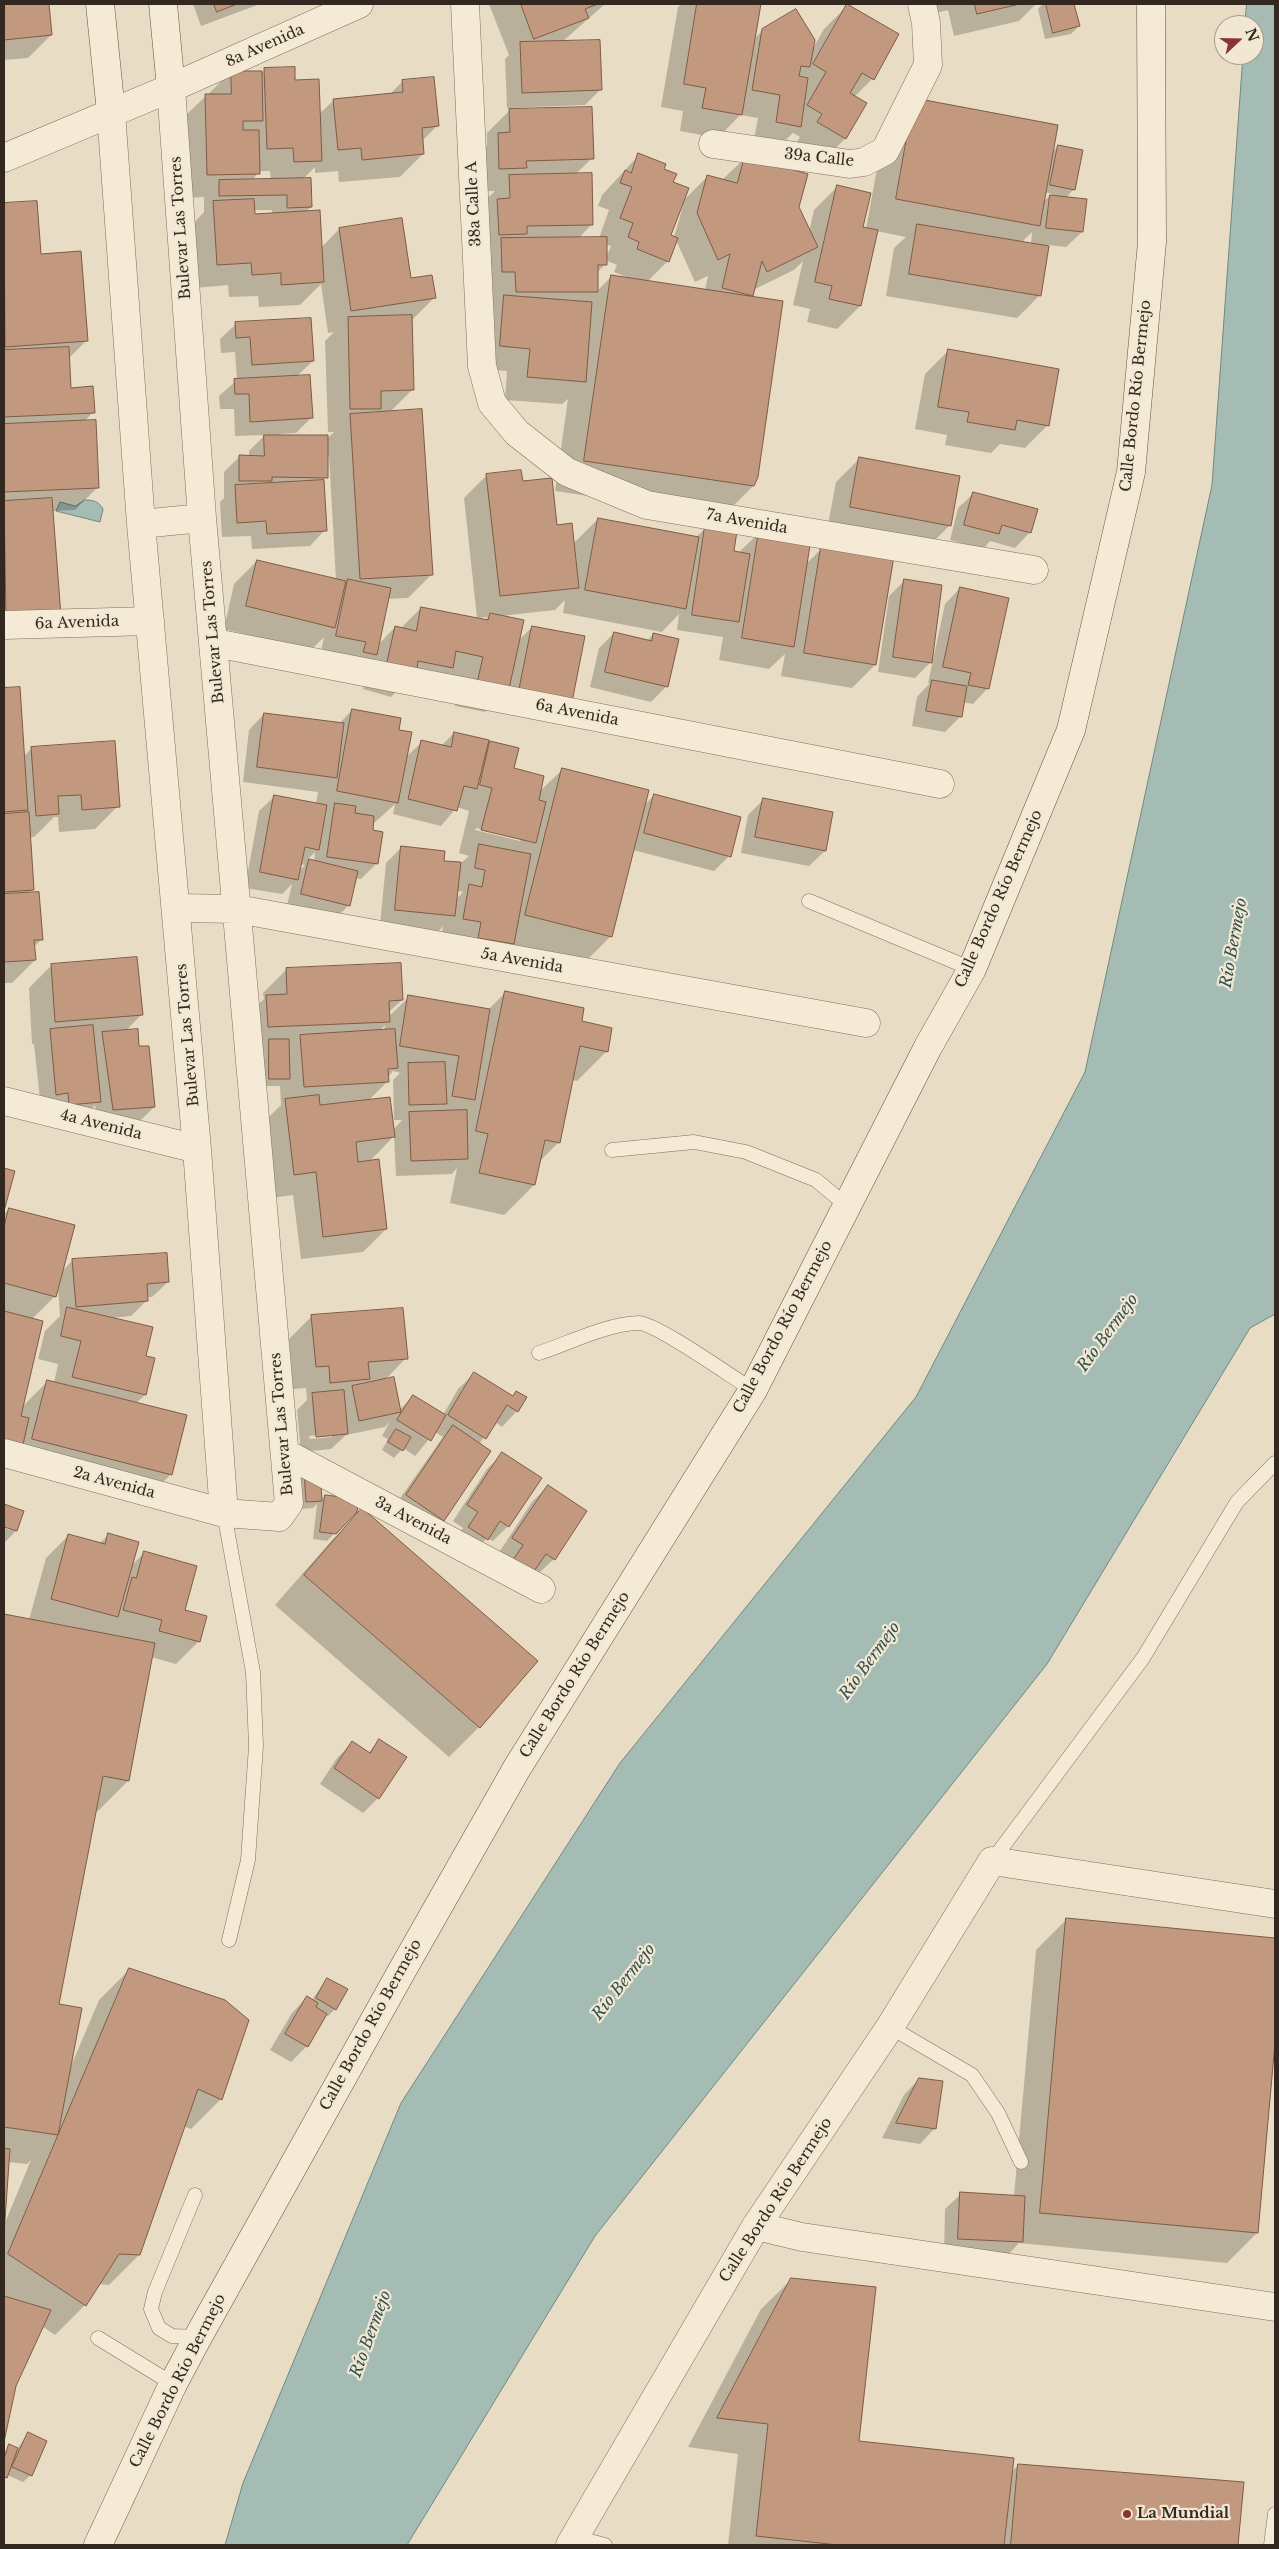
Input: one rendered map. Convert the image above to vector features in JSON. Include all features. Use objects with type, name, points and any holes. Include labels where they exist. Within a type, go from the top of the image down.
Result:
[{"type":"street","name":"Bulevar Las Torres","points":[[100,4],[111,112],[141,524],[177,908],[197,1149],[224,1513],[278,1517],[289,1503],[215,643],[202,518],[164,4]]},
{"type":"street","name":"8a Avenida","points":[[111,112],[171,88],[359,4]]},
{"type":"street","name":"38a Calle A","points":[[465,4],[482,366],[492,403]]},
{"type":"street","name":"39a Calle","points":[[713,144],[850,164],[864,162],[884,151],[928,65],[926,23],[922,4]]},
{"type":"street","name":"Calle Bordo Río Bermejo","points":[[98,2545],[173,2384],[198,2337],[517,1768],[753,1390],[846,1204],[928,1047],[972,970],[1071,730],[1131,472],[1152,242],[1151,4]]},
{"type":"street","points":[[4,158],[111,112]]},
{"type":"street","name":"7a Avenida","points":[[492,403],[517,433],[567,472],[647,505],[1034,570]]},
{"type":"street","points":[[141,524],[202,518]]},
{"type":"street","name":"6a Avenida","points":[[4,625],[150,621]]},
{"type":"street","name":"6a Avenida","points":[[215,643],[940,784]]},
{"type":"street","name":"5a Avenida","points":[[177,908],[237,909],[866,1023]]},
{"type":"street","name":"4a Avenida","points":[[4,1101],[197,1149]]},
{"type":"street","name":"2a Avenida","points":[[4,1453],[224,1513]]},
{"type":"street","name":"3a Avenida","points":[[285,1453],[541,1590]]},
{"type":"street","points":[[992,1861],[1275,1904]]},
{"type":"street","name":"Calle Bordo Río Bermejo","points":[[572,2541],[756,2226],[890,2026],[992,1861]]},
{"type":"street","points":[[756,2226],[802,2237],[1275,2308]]},
{"type":"lane","points":[[809,901],[972,970]]},
{"type":"lane","points":[[612,1150],[694,1142],[746,1152],[816,1180],[846,1204]]},
{"type":"lane","points":[[539,1353],[619,1326],[640,1323],[660,1330],[753,1390]]},
{"type":"lane","points":[[992,1861],[1143,1658],[1237,1502],[1275,1463]]},
{"type":"lane","points":[[224,1513],[253,1672],[256,1746],[248,1860],[229,1940]]},
{"type":"lane","points":[[890,2026],[972,2075],[998,2113],[1021,2162]]},
{"type":"lane","points":[[195,2195],[155,2292],[151,2309],[159,2328],[172,2336],[198,2337]]},
{"type":"lane","points":[[98,2338],[173,2384]]},
{"type":"lane","points":[[1271,2545],[1275,2514]]},
{"type":"lane","points":[[572,2541],[605,2545]]},
{"type":"water","name":"Río Bermejo","points":[[1247,4],[1275,4],[1275,1314],[1250,1328],[1047,1664],[595,2236],[407,2545],[225,2545],[243,2483],[401,2103],[620,1763],[916,1397],[1085,1072],[1212,485],[1242,65],[1264,65],[1264,15],[1246,15]]},
{"type":"water","points":[[85,500],[96,502],[103,509],[100,522],[56,511],[60,502],[75,506]]},
{"type":"building","points":[[4,4],[49,4],[52,35],[4,40]]},
{"type":"building","points":[[214,4],[237,4],[217,12]]},
{"type":"building","points":[[521,4],[598,4],[585,9],[589,18],[534,39]]},
{"type":"building","points":[[697,4],[761,4],[742,115],[702,108],[706,88],[684,84]]},
{"type":"building","points":[[847,4],[899,34],[874,80],[862,73],[850,93],[867,103],[846,139],[817,122],[822,114],[807,105],[826,72],[813,64]]},
{"type":"building","points":[[975,4],[1020,4],[977,14]]},
{"type":"building","points":[[1046,4],[1074,4],[1080,26],[1053,33]]},
{"type":"building","points":[[796,9],[815,40],[810,67],[801,66],[799,76],[808,78],[801,127],[776,122],[780,95],[752,90],[762,29]]},
{"type":"building","points":[[600,40],[602,90],[522,93],[520,42]]},
{"type":"building","points":[[295,67],[295,80],[319,79],[322,161],[294,162],[293,148],[267,149],[264,68]]},
{"type":"building","points":[[231,71],[262,71],[263,121],[243,121],[243,130],[259,130],[260,174],[207,175],[205,94],[231,94]]},
{"type":"building","points":[[434,77],[439,126],[422,128],[424,154],[362,160],[361,148],[338,150],[333,99],[403,92],[402,80]]},
{"type":"building","points":[[914,98],[1058,125],[1040,226],[896,199]]},
{"type":"building","points":[[592,107],[594,159],[526,161],[527,168],[499,169],[498,133],[510,132],[509,109]]},
{"type":"building","points":[[1058,145],[1083,150],[1075,190],[1050,185]]},
{"type":"building","points":[[638,153],[666,164],[664,169],[677,174],[673,182],[689,188],[671,235],[678,238],[669,262],[637,249],[639,242],[628,237],[633,223],[620,218],[632,187],[620,183],[625,170],[631,173]]},
{"type":"building","points":[[745,156],[808,174],[799,207],[818,247],[767,272],[762,261],[753,296],[722,288],[730,254],[718,260],[697,213],[707,175],[737,183]]},
{"type":"building","points":[[592,173],[593,225],[527,226],[527,234],[499,235],[497,199],[510,198],[509,175]]},
{"type":"building","points":[[311,178],[312,207],[287,208],[287,195],[219,196],[219,180]]},
{"type":"building","points":[[837,185],[871,193],[863,227],[878,230],[861,306],[829,299],[832,286],[815,282]]},
{"type":"building","points":[[1050,195],[1087,199],[1083,232],[1046,228]]},
{"type":"building","points":[[254,199],[255,214],[320,210],[324,282],[281,285],[281,273],[252,275],[251,263],[217,265],[213,201]]},
{"type":"building","points":[[37,201],[41,254],[81,251],[88,341],[5,347],[4,203]]},
{"type":"building","points":[[402,218],[411,278],[432,275],[436,298],[351,311],[339,228]]},
{"type":"building","points":[[917,224],[1049,246],[1041,296],[909,274]]},
{"type":"building","points":[[607,237],[607,265],[598,265],[598,292],[516,292],[515,272],[502,272],[501,238]]},
{"type":"building","points":[[611,275],[783,301],[758,477],[754,486],[584,461]]},
{"type":"building","points":[[504,295],[592,302],[586,382],[527,377],[530,349],[500,346]]},
{"type":"building","points":[[412,315],[414,390],[381,391],[381,409],[350,409],[348,317]]},
{"type":"building","points":[[311,318],[314,361],[252,365],[250,337],[236,338],[235,322]]},
{"type":"building","points":[[69,347],[71,388],[93,386],[95,413],[4,417],[4,350]]},
{"type":"building","points":[[948,349],[1059,369],[1049,426],[1017,420],[1015,430],[967,422],[969,412],[938,407]]},
{"type":"building","points":[[310,375],[313,418],[250,422],[249,394],[235,394],[234,379]]},
{"type":"building","points":[[422,409],[433,575],[360,579],[350,414]]},
{"type":"building","points":[[96,420],[99,488],[4,492],[4,424]]},
{"type":"building","points":[[264,435],[328,435],[328,478],[272,477],[272,481],[239,481],[239,455],[264,456]]},
{"type":"building","points":[[859,457],[960,476],[951,526],[850,507]]},
{"type":"building","points":[[521,470],[523,481],[552,478],[557,525],[572,523],[579,588],[500,596],[486,474]]},
{"type":"building","points":[[324,480],[327,531],[267,534],[266,521],[237,523],[235,485]]},
{"type":"building","points":[[973,492],[1038,509],[1031,533],[1002,525],[999,534],[964,525]]},
{"type":"building","points":[[52,498],[61,616],[6,620],[4,501]]},
{"type":"building","points":[[598,518],[699,537],[686,609],[585,590]]},
{"type":"building","points":[[705,526],[737,531],[734,551],[750,554],[739,622],[692,615]]},
{"type":"building","points":[[759,530],[811,539],[794,647],[742,638]]},
{"type":"building","points":[[821,547],[894,556],[876,665],[804,653]]},
{"type":"building","points":[[257,560],[346,581],[335,628],[246,606]]},
{"type":"building","points":[[348,579],[391,588],[377,655],[363,652],[366,642],[336,636]]},
{"type":"building","points":[[904,579],[942,585],[932,663],[893,657]]},
{"type":"building","points":[[960,587],[1009,598],[989,689],[968,685],[971,673],[943,667]]},
{"type":"building","points":[[421,607],[488,620],[490,613],[524,620],[509,689],[477,683],[483,657],[456,651],[453,668],[418,661],[416,675],[386,666],[395,626],[416,631]]},
{"type":"building","points":[[532,626],[585,636],[572,702],[519,691]]},
{"type":"building","points":[[614,632],[652,641],[653,633],[679,639],[668,687],[605,672]]},
{"type":"building","points":[[932,680],[967,686],[962,717],[926,711]]},
{"type":"building","points":[[20,687],[28,810],[4,812],[4,688]]},
{"type":"building","points":[[352,709],[401,718],[399,730],[412,732],[398,803],[337,791]]},
{"type":"building","points":[[264,713],[344,723],[337,778],[257,767]]},
{"type":"building","points":[[454,732],[489,740],[477,789],[464,786],[457,811],[408,799],[421,740],[451,747]]},
{"type":"building","points":[[115,741],[120,807],[82,810],[81,795],[58,796],[59,814],[36,816],[31,747]]},
{"type":"building","points":[[490,741],[519,748],[514,768],[544,776],[539,800],[546,802],[536,843],[481,830],[492,788],[480,785]]},
{"type":"building","points":[[562,768],[649,790],[612,937],[525,915]]},
{"type":"building","points":[[654,794],[741,817],[731,857],[644,833]]},
{"type":"building","points":[[274,795],[327,805],[319,850],[305,847],[298,880],[260,872]]},
{"type":"building","points":[[763,798],[833,812],[826,851],[755,837]]},
{"type":"building","points":[[335,803],[356,806],[355,813],[374,816],[373,830],[383,832],[378,864],[327,857]]},
{"type":"building","points":[[29,812],[34,890],[4,892],[4,814]]},
{"type":"building","points":[[479,844],[531,854],[514,944],[478,938],[481,922],[463,919],[469,884],[482,887],[485,870],[475,868]]},
{"type":"building","points":[[401,846],[445,851],[444,861],[461,862],[455,916],[395,910]]},
{"type":"building","points":[[309,859],[358,871],[350,906],[301,894]]},
{"type":"building","points":[[39,892],[43,940],[34,940],[36,960],[4,962],[4,894]]},
{"type":"building","points":[[137,957],[143,1015],[55,1022],[51,964]]},
{"type":"building","points":[[401,963],[403,1000],[389,1001],[390,1022],[268,1027],[266,995],[287,994],[286,968]]},
{"type":"building","points":[[505,991],[584,1008],[582,1021],[612,1028],[608,1052],[580,1046],[560,1143],[545,1140],[535,1185],[479,1173],[488,1134],[476,1131]]},
{"type":"building","points":[[408,995],[490,1009],[475,1100],[452,1096],[459,1056],[400,1046]]},
{"type":"building","points":[[93,1025],[101,1102],[69,1105],[68,1093],[56,1095],[50,1029]]},
{"type":"building","points":[[138,1029],[139,1046],[149,1046],[155,1107],[113,1110],[102,1032]]},
{"type":"building","points":[[395,1029],[398,1068],[388,1069],[389,1082],[304,1087],[300,1035]]},
{"type":"building","points":[[269,1039],[289,1039],[290,1079],[269,1079]]},
{"type":"building","points":[[445,1062],[447,1104],[409,1105],[408,1063]]},
{"type":"building","points":[[319,1095],[320,1105],[390,1097],[395,1137],[356,1142],[358,1162],[379,1159],[387,1229],[323,1237],[316,1172],[294,1175],[285,1099]]},
{"type":"building","points":[[467,1110],[468,1159],[411,1161],[409,1112]]},
{"type":"building","points":[[4,1168],[15,1171],[4,1211]]},
{"type":"building","points":[[9,1208],[75,1225],[56,1297],[4,1283],[4,1227]]},
{"type":"building","points":[[167,1253],[169,1282],[147,1284],[148,1301],[76,1307],[72,1259]]},
{"type":"building","points":[[67,1307],[153,1327],[146,1356],[155,1358],[146,1395],[72,1377],[81,1341],[61,1336]]},
{"type":"building","points":[[403,1308],[408,1359],[368,1362],[370,1379],[330,1383],[329,1366],[316,1367],[311,1315]]},
{"type":"building","points":[[4,1311],[43,1321],[21,1416],[29,1418],[22,1449],[4,1444]]},
{"type":"building","points":[[474,1372],[513,1396],[516,1391],[527,1397],[518,1412],[507,1405],[486,1439],[448,1415]]},
{"type":"building","points":[[394,1377],[401,1412],[359,1421],[352,1386]]},
{"type":"building","points":[[47,1380],[187,1415],[172,1475],[32,1439]]},
{"type":"building","points":[[344,1390],[348,1434],[316,1437],[312,1393]]},
{"type":"building","points":[[413,1395],[446,1415],[431,1441],[397,1420]]},
{"type":"building","points":[[453,1425],[491,1451],[444,1521],[406,1495]]},
{"type":"building","points":[[396,1429],[411,1437],[403,1451],[388,1442]]},
{"type":"building","points":[[502,1452],[542,1478],[509,1527],[500,1521],[488,1540],[468,1527],[478,1512],[467,1505]]},
{"type":"building","points":[[320,1470],[322,1501],[306,1502],[304,1471]]},
{"type":"building","points":[[548,1485],[587,1511],[555,1560],[546,1554],[533,1573],[513,1560],[523,1545],[512,1538]]},
{"type":"building","points":[[325,1495],[359,1499],[357,1512],[336,1534],[320,1532]]},
{"type":"building","points":[[4,1504],[24,1511],[17,1531],[4,1527]]},
{"type":"building","points":[[362,1508],[538,1661],[480,1728],[304,1575]]},
{"type":"building","points":[[108,1533],[139,1542],[118,1617],[51,1599],[68,1534],[105,1544]]},
{"type":"building","points":[[144,1551],[197,1566],[185,1610],[207,1616],[200,1642],[159,1631],[162,1620],[123,1610],[132,1577],[136,1578]]},
{"type":"building","points":[[4,1614],[155,1643],[129,1781],[103,1776],[59,2004],[82,2008],[58,2135],[4,2127]]},
{"type":"building","points":[[379,1739],[407,1757],[379,1799],[334,1768],[352,1741],[370,1753]]},
{"type":"building","points":[[1066,1918],[1275,1938],[1275,2043],[1258,2233],[1040,2213]]},
{"type":"building","points":[[129,1968],[225,2000],[249,2020],[222,2100],[198,2089],[140,2255],[119,2254],[86,2306],[8,2254]]},
{"type":"building","points":[[327,1978],[348,1989],[336,2010],[316,1998]]},
{"type":"building","points":[[307,1996],[318,2003],[316,2007],[327,2014],[308,2047],[285,2034]]},
{"type":"building","points":[[919,2078],[943,2081],[936,2129],[896,2123]]},
{"type":"building","points":[[4,2148],[10,2149],[4,2234]]},
{"type":"building","points":[[960,2192],[1025,2196],[1023,2242],[958,2239]]},
{"type":"building","points":[[791,2278],[876,2287],[859,2441],[1014,2458],[1004,2545],[838,2545],[756,2536],[768,2424],[717,2418]]},
{"type":"building","points":[[4,2296],[51,2310],[16,2386],[4,2442]]},
{"type":"building","points":[[28,2432],[47,2441],[32,2476],[12,2467]]},
{"type":"building","points":[[9,2444],[18,2448],[7,2478],[4,2477],[4,2459]]},
{"type":"building","name":"La Mundial","points":[[1018,2464],[1244,2482],[1238,2545],[1011,2545]]},
{"type":"place","name":"La Mundial","points":[[1127,2514]]}]
